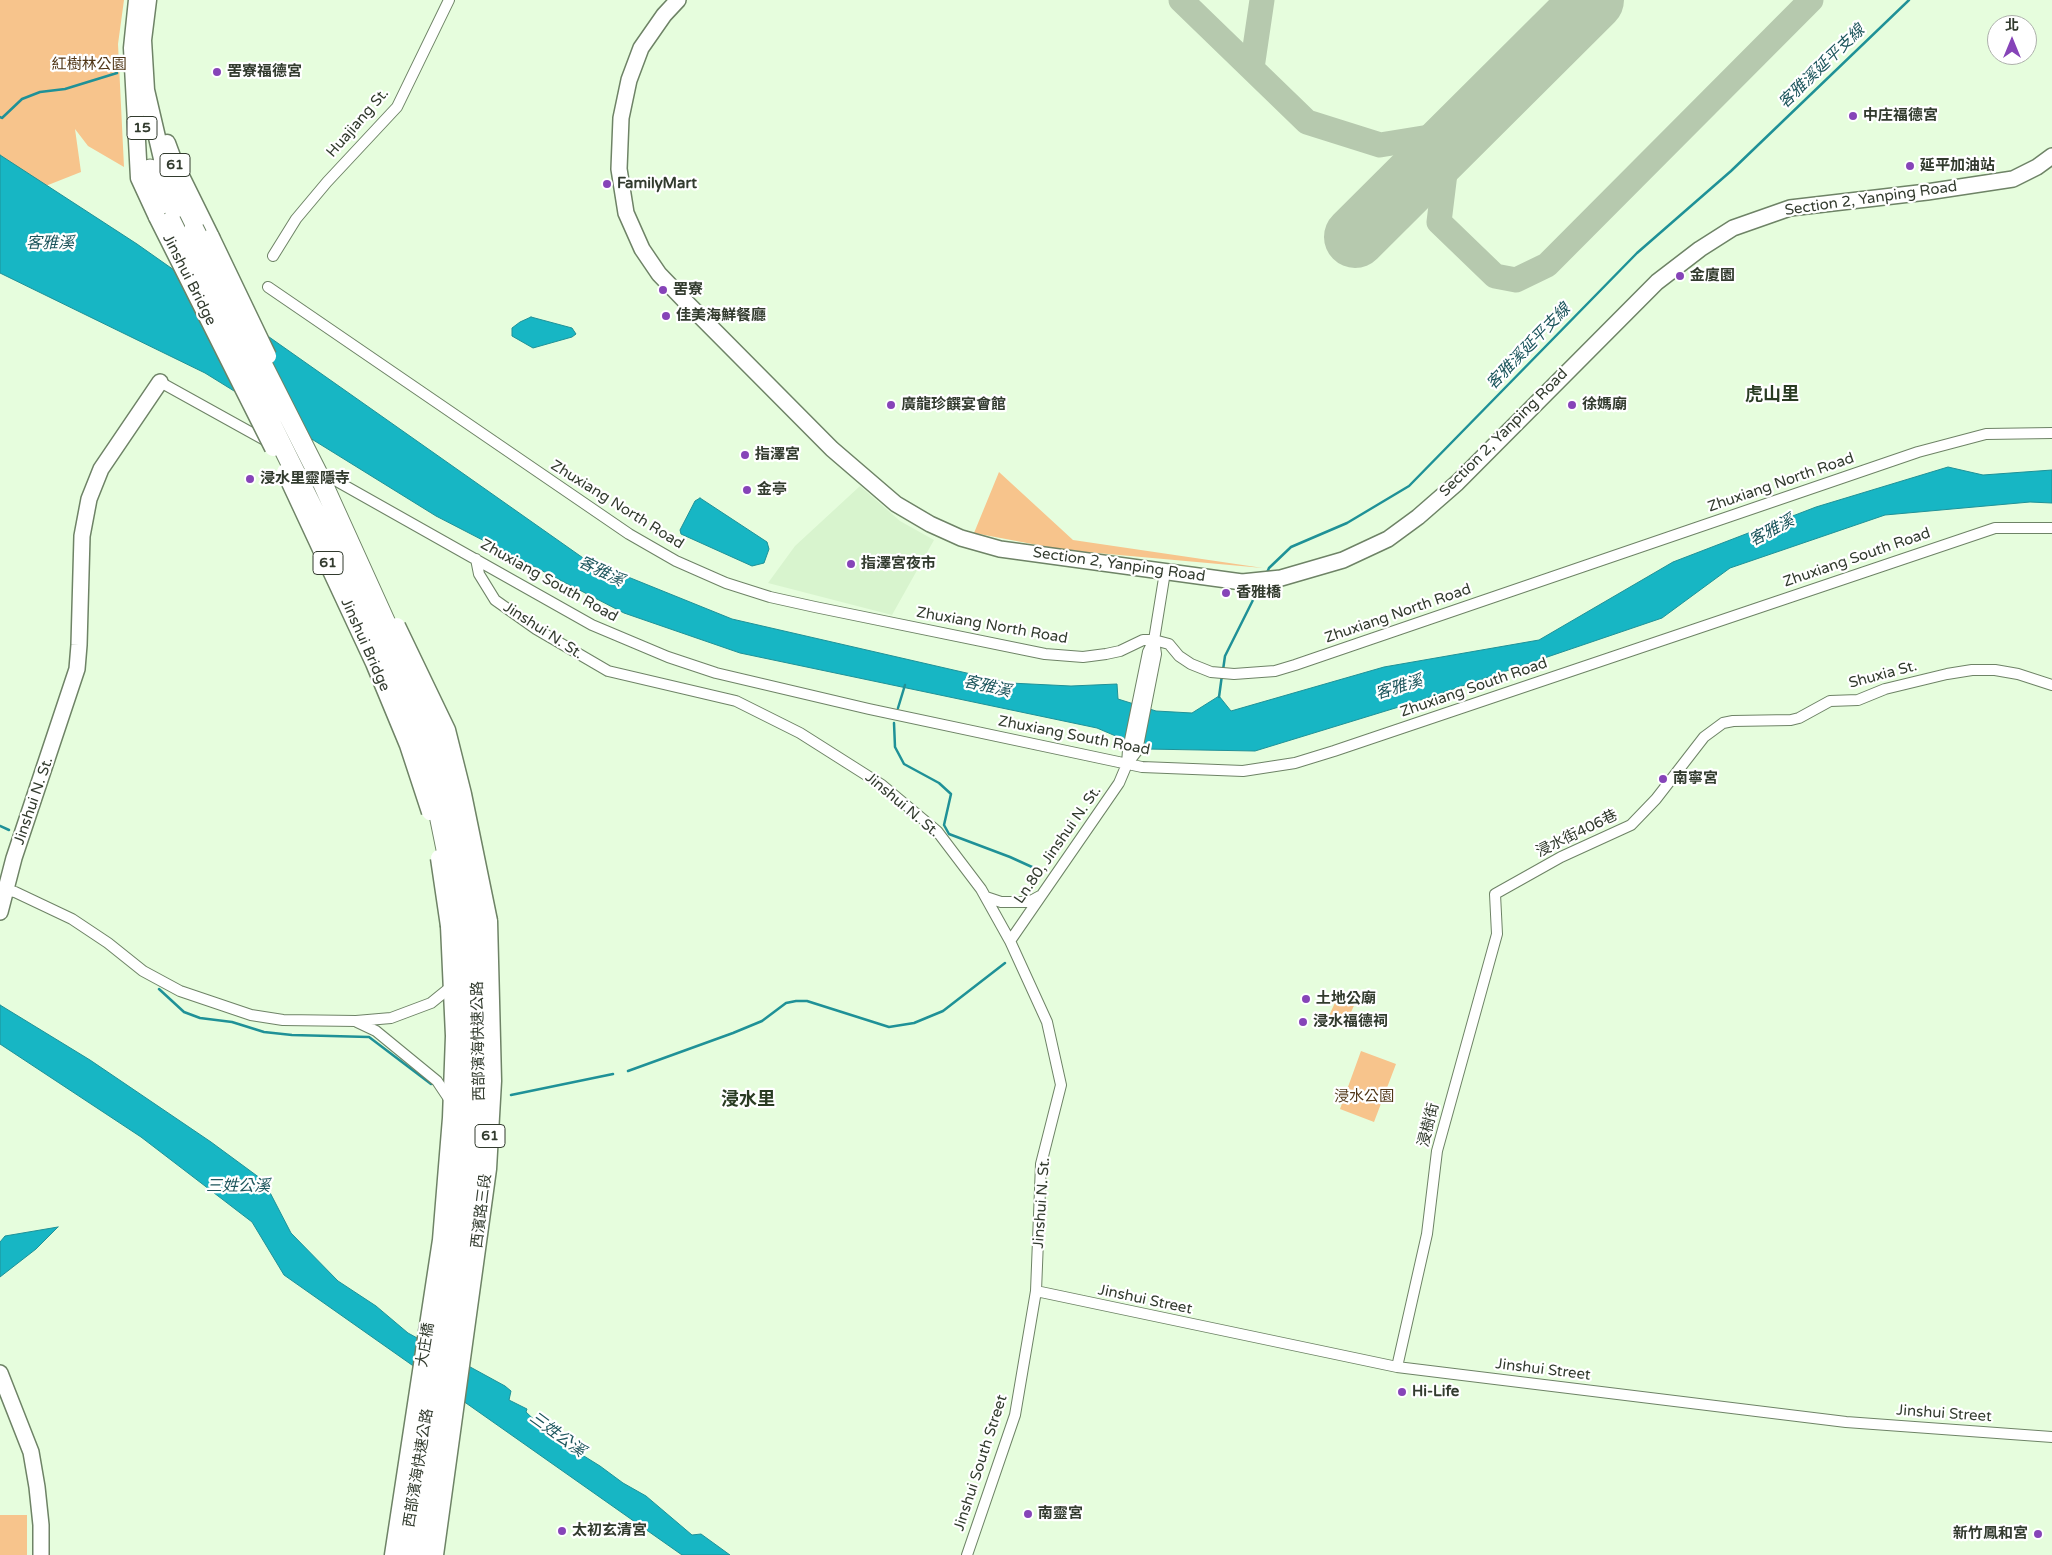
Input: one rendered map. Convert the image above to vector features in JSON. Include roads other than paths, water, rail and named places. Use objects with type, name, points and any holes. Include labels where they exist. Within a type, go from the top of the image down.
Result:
[{"type":"highway","name":"61","points":[[157,166],[164,219]]},
{"type":"highway","name":"61","points":[[157,166],[203,233]]},
{"type":"highway","name":"Jinshui Bridge","points":[[164,219],[388,660],[419,739],[468,923]]},
{"type":"highway","name":"Jinshui Bridge","points":[[203,233],[323,484],[400,654],[429,725],[463,859],[468,923]]},
{"type":"highway","name":"西部濱海快速公路","points":[[452,1340],[466,1124],[468,923]]},
{"type":"highway","name":"大庄橋","points":[[439,1386],[452,1340]]},
{"type":"highway","name":"西部濱海快速公路","points":[[406,1555],[418,1474],[439,1386]]},
{"type":"highway","name":"西部濱海快速公路","points":[[420,1555],[439,1386]]},
{"type":"highway","points":[[400,1555],[418,1474]]},
{"type":"main road","name":"15","points":[[136,0],[132,48],[157,166]]},
{"type":"main road","name":"15","points":[[140,89],[148,0]]},
{"type":"main road","name":"61","points":[[140,89],[139,178],[164,219]]},
{"type":"main road","name":"61","points":[[140,89],[174,162],[203,233]]},
{"type":"main road","name":"61","points":[[452,1103],[454,1036],[452,986],[468,923]]},
{"type":"main road","name":"西濱路三段","points":[[452,1340],[488,1169],[494,1081],[468,923]]},
{"type":"main road","name":"大庄橋","points":[[439,1386],[431,1315],[441,1240],[452,1103]]},
{"type":"main road","name":"61","points":[[393,1555],[452,1340]]},
{"type":"main road","name":"61","points":[[434,1555],[439,1386]]},
{"type":"street","name":"Huajiang St.","points":[[273,256],[296,219],[320,189],[358,146],[397,107],[449,0]]},
{"type":"street","name":"Section 2, Yanping Road","points":[[678,0],[664,15],[641,48],[629,80],[621,118],[619,169],[626,212],[642,249],[660,274],[832,449],[896,504],[930,524],[961,538],[1000,549],[1242,582],[1281,578],[1343,560],[1388,539],[1418,517],[1457,482],[1657,282],[1700,249],[1733,228],[1790,208],[1928,192],[2013,179],[2037,167],[2052,156]]},
{"type":"street","name":"Zhuxiang North Road","points":[[268,287],[629,534],[676,561],[726,583],[770,597],[1045,654],[1083,657],[1120,651],[1143,640],[1154,640],[1169,644],[1179,656],[1191,664],[1211,672],[1234,674],[1275,671],[1295,666],[1918,452],[1986,434],[2052,433]]},
{"type":"street","name":"Zhuxiang South Road","points":[[160,382],[592,625],[668,657],[716,673],[869,710],[1142,767],[1243,771],[1296,763],[1995,528],[2052,528]]},
{"type":"street","name":"Jinshui N. St.","points":[[0,912],[14,858],[77,669],[80,645],[82,536],[89,499],[101,469],[160,382]]},
{"type":"street","name":"Jinshui N. St.","points":[[476,559],[479,574],[495,600],[536,629],[608,671],[736,701],[800,734],[882,785],[937,831],[986,897],[1010,941],[1047,1022],[1061,1085],[1042,1164],[1036,1291]]},
{"type":"street","points":[[1127,764],[1133,751],[1152,653],[1164,572]]},
{"type":"street","name":"Shuxia St.","points":[[1664,790],[1704,737],[1723,723],[1733,721],[1791,720],[1830,701],[1858,700],[1885,689],[1972,670],[1996,670],[2018,674],[2052,685]]},
{"type":"street","name":"Ln.80, Jinshui N. St.","points":[[1010,941],[1119,783],[1127,764]]},
{"type":"street","name":"浸水街406巷","points":[[1495,894],[1561,857],[1631,824],[1664,790]]},
{"type":"street","points":[[6,890],[72,919],[108,943],[143,971],[180,991],[251,1015],[283,1020],[356,1021],[391,1018],[431,1004],[452,986]]},
{"type":"street","name":"浸樹街","points":[[1397,1367],[1427,1234],[1436,1151],[1497,934],[1495,894]]},
{"type":"street","points":[[986,897],[1001,902],[1030,902],[1040,896]]},
{"type":"street","points":[[356,1021],[376,1031],[438,1081],[452,1103]]},
{"type":"street","name":"Jinshui Street","points":[[1036,1291],[1397,1367],[1846,1422],[2052,1437]]},
{"type":"street","name":"Jinshui South Street","points":[[967,1555],[1016,1415],[1036,1291]]},
{"type":"street","points":[[0,1373],[30,1452],[37,1487],[41,1555]]},
{"type":"water","name":"客雅溪","points":[[0,155],[137,244],[586,560],[732,619],[1010,683],[1071,686],[1117,684],[1118,699],[1156,711],[1192,713],[1219,696],[1231,711],[1384,667],[1539,640],[1673,562],[1816,507],[1948,467],[1983,475],[2052,470],[2052,503],[2030,502],[1885,515],[1730,568],[1662,618],[1415,702],[1255,751],[1146,749],[1097,728],[740,653],[624,613],[436,516],[205,373],[0,273]]},
{"type":"water","points":[[531,317],[572,328],[576,334],[572,337],[533,348],[512,336],[512,328]]},
{"type":"water","points":[[700,498],[767,542],[769,549],[764,563],[752,566],[681,534],[680,530],[695,501]]},
{"type":"water","name":"三姓公溪","points":[[0,1005],[90,1060],[211,1142],[264,1181],[291,1233],[338,1281],[376,1306],[408,1333],[505,1386],[511,1391],[509,1400],[527,1409],[526,1412],[544,1429],[623,1483],[646,1496],[692,1535],[701,1534],[730,1555],[682,1555],[284,1275],[252,1222],[141,1137],[0,1044]]},
{"type":"water","points":[[58,1227],[36,1249],[0,1277],[0,1242],[5,1236]]},
{"type":"waterway","name":"客雅溪延平支線","points":[[1266,575],[1269,568],[1291,547],[1347,523],[1409,486],[1637,253],[1731,171],[1909,0]]},
{"type":"waterway","points":[[0,117],[2,118],[22,99],[40,92],[65,89],[117,73]]},
{"type":"waterway","name":"客雅溪延平支線","points":[[1223,670],[1225,656],[1260,586]]},
{"type":"waterway","name":"客雅溪延平支線","points":[[1219,697],[1222,675]]},
{"type":"waterway","points":[[898,708],[905,685]]},
{"type":"waterway","points":[[894,723],[895,747],[904,764],[939,783],[951,794],[944,825],[949,834],[1010,857],[1043,872]]},
{"type":"waterway","points":[[0,826],[9,830]]},
{"type":"waterway","points":[[628,1071],[762,1021],[786,1003],[796,1001],[807,1001],[889,1027],[914,1023],[943,1011],[1005,963]]},
{"type":"waterway","points":[[159,989],[184,1012],[200,1018],[232,1022],[264,1032],[292,1035],[369,1037],[431,1084]]},
{"type":"waterway","points":[[511,1095],[613,1074]]},
{"type":"place","name":"罟寮福德宮","points":[[217,72]]},
{"type":"place","name":"中庄福德宮","points":[[1853,116]]},
{"type":"place","name":"延平加油站","points":[[1910,166]]},
{"type":"place","name":"FamilyMart","points":[[607,184]]},
{"type":"place","name":"金廈園","points":[[1680,276]]},
{"type":"place","name":"罟寮","points":[[663,290]]},
{"type":"place","name":"佳美海鮮餐廳","points":[[666,316]]},
{"type":"place","name":"廣龍珍饌宴會館","points":[[891,405]]},
{"type":"place","name":"徐媽廟","points":[[1572,405]]},
{"type":"place","name":"指澤宮","points":[[745,455]]},
{"type":"place","name":"浸水里靈隱寺","points":[[250,479]]},
{"type":"place","name":"金亭","points":[[747,490]]},
{"type":"place","name":"指澤宮夜市","points":[[851,564]]},
{"type":"place","name":"香雅橋","points":[[1226,593]]},
{"type":"place","name":"南寧宮","points":[[1663,779]]},
{"type":"place","name":"土地公廟","points":[[1306,999]]},
{"type":"place","name":"浸水福德祠","points":[[1303,1022]]},
{"type":"place","name":"Hi-Life","points":[[1402,1392]]},
{"type":"place","name":"南靈宮","points":[[1028,1514]]},
{"type":"place","name":"太初玄清宮","points":[[562,1531]]},
{"type":"place","name":"新竹鳳和宮","points":[[2038,1534]]},
{"type":"district","name":"虎山里","points":[[1772,395]]},
{"type":"district","name":"浸水里","points":[[748,1100]]},
{"type":"park label","name":"紅樹林公園","points":[[89,65]]},
{"type":"park label","name":"浸水公園","points":[[1364,1097]]}]
